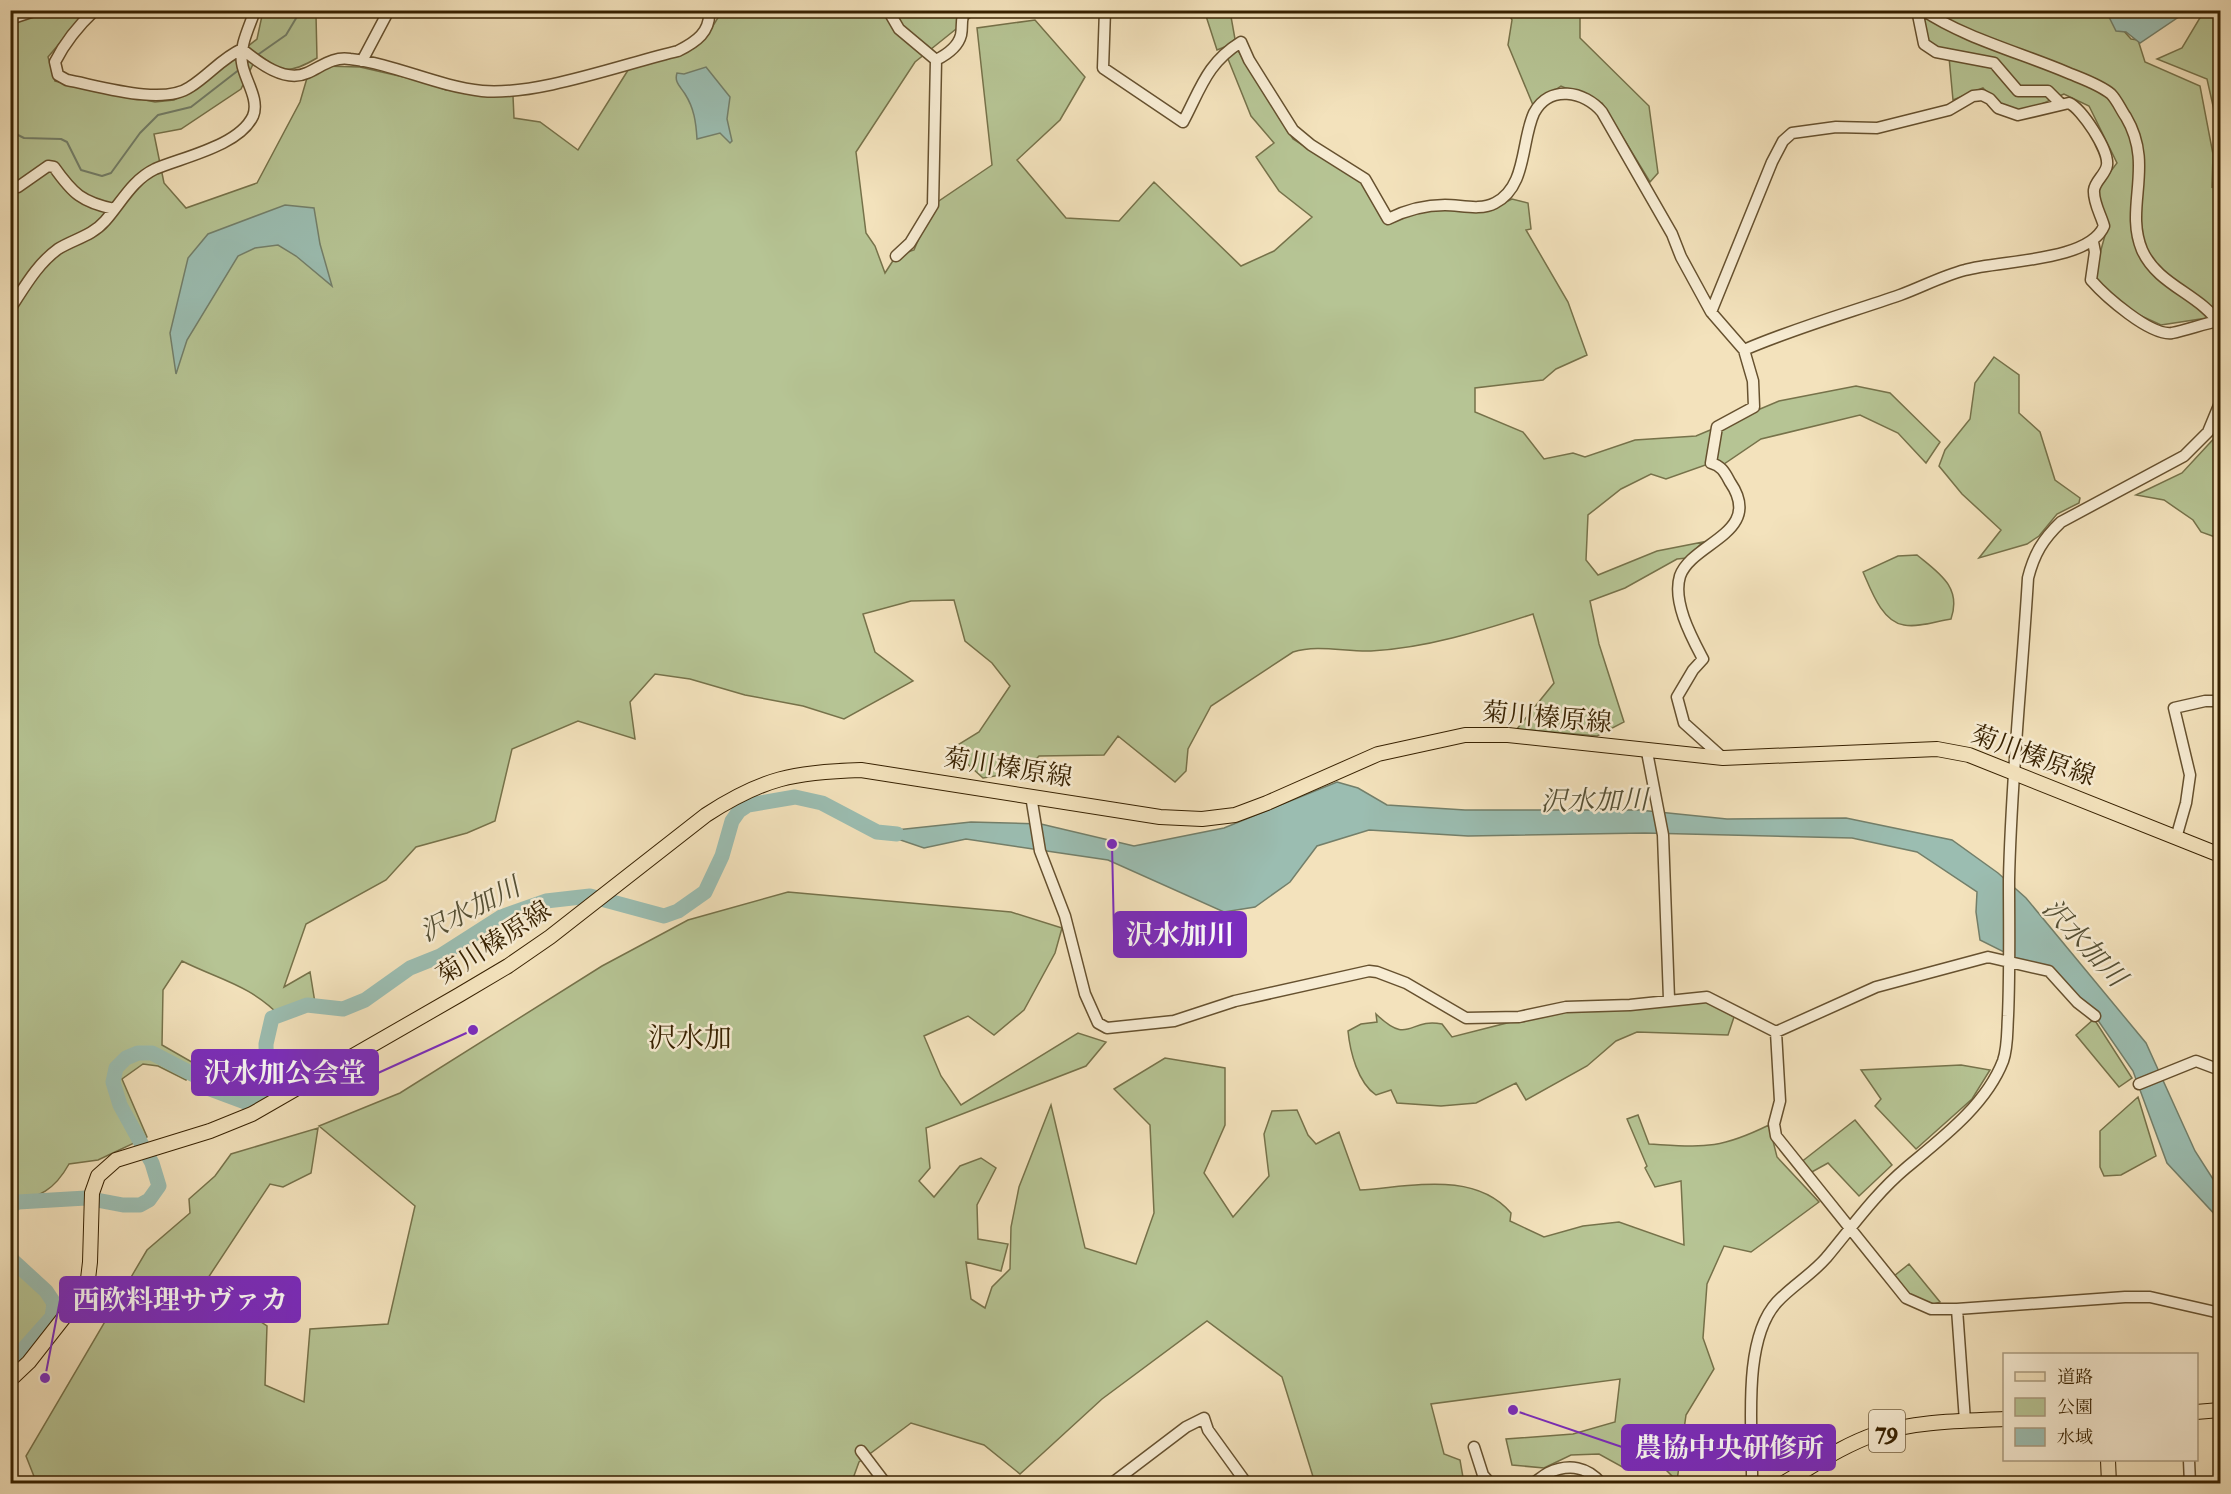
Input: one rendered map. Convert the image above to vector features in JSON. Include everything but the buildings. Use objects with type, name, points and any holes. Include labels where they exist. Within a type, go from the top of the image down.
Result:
[{"type":"main road","name":"菊川榛原線","points":[[10,1380],[29,1362],[80,1297],[88,1279],[90,1262],[92,1193],[98,1176],[116,1160],[234,1122],[275,1101],[508,966],[589,908],[706,815],[734,797],[777,778],[819,771],[861,770],[1160,817],[1202,819],[1234,815],[1267,803],[1378,754],[1456,737],[1508,735],[1647,752],[1723,758],[1937,749],[1969,755],[2220,855]]},
{"type":"main road","points":[[2198,1412],[2220,1410]]},
{"type":"main road","name":"79","points":[[1782,1484],[1849,1445],[1878,1433],[1917,1425],[2003,1419]]},
{"type":"main road","points":[[2108,1461],[2109,1484]]},
{"type":"street","points":[[10,19],[37,10]]},
{"type":"street","points":[[95,10],[81,24],[55,62],[58,75],[67,80],[163,96],[173,95],[189,88],[228,55],[242,49]]},
{"type":"street","points":[[10,309],[46,259],[60,248],[92,233],[135,183],[154,170],[234,137],[245,127],[254,114],[254,101],[242,62],[242,49],[255,10]]},
{"type":"street","points":[[362,61],[389,10]]},
{"type":"street","points":[[242,49],[258,62],[292,76],[306,74],[338,59],[362,61],[393,68],[442,85],[510,92],[678,51],[702,36],[709,25],[709,10]]},
{"type":"street","points":[[888,10],[899,29],[936,60]]},
{"type":"street","points":[[936,60],[949,54],[962,34],[960,19],[965,10]]},
{"type":"street","points":[[1105,10],[1103,68],[1183,122],[1214,63],[1223,53],[1241,42],[1249,60],[1293,130],[1311,145],[1365,179],[1388,219],[1419,208],[1448,205],[1476,207],[1497,203],[1505,195],[1519,171],[1537,108],[1557,94],[1580,95],[1595,103],[1672,234],[1681,257],[1711,312],[1744,350],[1753,381],[1754,407],[1717,427],[1712,463],[1719,466],[1736,490],[1738,513],[1730,530],[1684,568],[1679,578],[1684,623],[1703,659],[1693,670],[1677,698],[1684,723],[1723,758]]},
{"type":"street","points":[[1917,10],[1924,44],[1936,51],[1994,63],[2018,91],[2048,91],[2061,104]]},
{"type":"street","points":[[1923,10],[1946,23],[2038,60],[2110,94],[2127,120],[2139,148],[2140,179],[2136,228],[2141,249],[2147,260],[2170,285],[2219,323]]},
{"type":"street","points":[[896,256],[910,243],[933,205],[936,60]]},
{"type":"street","points":[[1711,312],[1772,162],[1783,141],[1792,134],[1836,127],[1877,128],[1949,110],[1973,96],[1990,99],[1998,108],[2018,115],[2061,104],[2069,103],[2078,107],[2108,156],[2107,168],[2094,188],[2096,204],[2104,226],[2093,242],[2051,256],[2002,262],[1965,270],[1902,294],[1782,334],[1744,350]]},
{"type":"street","points":[[10,183],[18,187],[48,166],[54,167],[69,188],[88,204],[114,209]]},
{"type":"street","points":[[2093,242],[2095,252],[2091,280],[2133,316],[2160,331],[2170,333],[2219,323]]},
{"type":"street","points":[[1752,1484],[1751,1385],[1765,1323],[1778,1302],[1814,1272],[1878,1193],[1970,1110],[1994,1081],[2004,1058],[2011,961],[2009,879],[2013,772],[2021,701],[2028,578],[2032,559],[2044,538],[2061,522],[2184,456],[2208,432],[2220,403]]},
{"type":"street","points":[[2176,838],[2186,803],[2190,775],[2174,708],[2205,701],[2220,701]]},
{"type":"street","points":[[1647,752],[1663,835],[1669,999]]},
{"type":"street","points":[[1031,798],[1040,850],[1065,916],[1085,994],[1098,1023],[1107,1028],[1173,1021],[1234,1000],[1369,971],[1406,983],[1466,1018],[1519,1017],[1566,1006],[1630,1005],[1669,999],[1707,997],[1776,1032]]},
{"type":"street","points":[[2220,935],[2220,945]]},
{"type":"street","points":[[1776,1032],[1852,996],[1922,972],[1988,957],[2049,971],[2077,1002],[2095,1016]]},
{"type":"street","points":[[1776,1032],[1780,1101],[1774,1124],[1776,1136],[1848,1230],[1906,1298],[1931,1309],[2125,1297],[2150,1298],[2220,1313]]},
{"type":"street","points":[[2139,1083],[2196,1061],[2220,1070]]},
{"type":"street","points":[[1957,1309],[1965,1421]]},
{"type":"street","points":[[1111,1484],[1186,1427],[1204,1418],[1208,1430],[1247,1484]]},
{"type":"street","points":[[1474,1447],[1483,1474],[1491,1484]]},
{"type":"street","points":[[861,1452],[886,1484]]},
{"type":"street","points":[[2189,1461],[2190,1484]]},
{"type":"street","points":[[1531,1484],[1548,1473],[1576,1467],[1592,1472],[1602,1484]]},
{"type":"green space","points":[[11,11],[87,11],[48,57],[55,81],[155,102],[174,100],[200,85],[257,39],[263,11],[320,11],[316,15],[317,58],[300,67],[287,69],[274,65],[258,54],[241,89],[181,129],[154,134],[164,183],[186,208],[257,183],[300,102],[307,78],[323,66],[360,67],[425,82],[446,90],[513,96],[514,118],[540,122],[578,150],[630,67],[694,48],[708,34],[722,11],[971,11],[971,17],[915,62],[856,152],[866,233],[875,246],[885,273],[896,256],[914,250],[933,205],[992,165],[977,28],[1035,20],[1085,77],[1060,120],[1017,160],[1066,218],[1119,221],[1154,182],[1241,266],[1274,251],[1312,217],[1279,191],[1256,157],[1274,143],[1251,116],[1228,59],[1229,53],[1237,49],[1293,139],[1361,182],[1383,221],[1430,210],[1493,208],[1512,199],[1528,203],[1531,229],[1526,230],[1568,302],[1587,355],[1556,369],[1543,380],[1475,388],[1475,412],[1523,432],[1544,459],[1573,453],[1585,457],[1635,440],[1696,436],[1779,401],[1856,386],[1890,393],[1940,442],[1926,463],[1898,433],[1860,415],[1761,439],[1724,464],[1711,463],[1666,479],[1651,474],[1621,489],[1588,515],[1586,560],[1598,575],[1657,551],[1703,542],[1687,558],[1677,559],[1625,588],[1590,601],[1599,644],[1624,722],[1597,736],[1517,729],[1554,683],[1533,614],[1473,632],[1412,646],[1371,651],[1322,648],[1293,652],[1211,706],[1188,749],[1186,771],[1175,782],[1118,736],[1104,755],[1039,756],[1025,771],[983,778],[951,749],[979,732],[1010,686],[992,663],[965,641],[954,600],[911,601],[863,614],[875,652],[913,681],[844,719],[803,706],[745,695],[690,679],[655,674],[630,702],[635,739],[578,721],[512,749],[495,821],[467,833],[416,847],[386,880],[306,924],[284,987],[310,972],[316,1009],[282,1018],[247,990],[182,961],[163,990],[162,1045],[197,1065],[186,1080],[158,1066],[143,1064],[122,1079],[147,1137],[98,1160],[69,1164],[58,1181],[45,1191],[11,1204]]},
{"type":"green space","points":[[1188,11],[1230,11],[1235,39],[1227,46],[1217,50],[1206,16],[1188,14]]},
{"type":"green space","points":[[1507,11],[1580,11],[1580,38],[1649,106],[1658,173],[1650,182],[1602,103],[1561,86],[1533,105],[1508,45],[1512,20]]},
{"type":"green space","points":[[1920,11],[2106,11],[2131,39],[2138,40],[2145,62],[2200,86],[2213,154],[2212,188],[2220,159],[2220,316],[2161,325],[2126,309],[2093,279],[2107,228],[2096,191],[2117,163],[2089,106],[2064,94],[2030,109],[2013,110],[2004,107],[1983,88],[1953,100],[1949,57],[1927,42]]},
{"type":"green space","points":[[2204,11],[2220,11],[2220,137],[2207,79],[2157,59],[2182,48]]},
{"type":"green space","points":[[1994,357],[2019,375],[2019,413],[2040,432],[2055,480],[2080,498],[2079,503],[2057,514],[2039,536],[2027,544],[1979,558],[2001,530],[1962,494],[1939,466],[1945,450],[1970,419],[1975,383]]},
{"type":"green space","points":[[2220,432],[2220,535],[2218,538],[2201,532],[2193,520],[2164,500],[2136,495],[2182,473]]},
{"type":"green space","points":[[1917,555],[1940,575],[1951,589],[1954,608],[1951,619],[1921,625],[1904,625],[1889,618],[1878,604],[1863,572],[1898,556]]},
{"type":"green space","points":[[788,892],[1011,912],[1062,928],[1055,953],[1024,1010],[994,1035],[968,1016],[924,1036],[941,1076],[961,1105],[1078,1033],[1106,1042],[1086,1066],[926,1128],[930,1168],[919,1181],[934,1197],[960,1166],[981,1158],[996,1168],[977,1205],[978,1239],[1008,1244],[1001,1271],[966,1262],[971,1299],[985,1308],[992,1287],[1010,1269],[1011,1227],[1019,1187],[1051,1105],[1085,1248],[1136,1264],[1154,1213],[1150,1125],[1114,1089],[1165,1058],[1225,1068],[1225,1125],[1204,1173],[1233,1217],[1269,1176],[1264,1134],[1272,1111],[1297,1110],[1308,1135],[1316,1144],[1339,1132],[1360,1190],[1440,1184],[1460,1186],[1479,1191],[1496,1200],[1511,1213],[1510,1221],[1544,1237],[1583,1226],[1619,1222],[1684,1245],[1681,1181],[1655,1187],[1645,1168],[1647,1166],[1627,1119],[1638,1115],[1649,1144],[1698,1146],[1723,1143],[1769,1125],[1777,1157],[1819,1202],[1751,1252],[1724,1246],[1707,1284],[1703,1338],[1714,1369],[1686,1415],[1677,1481],[1666,1470],[1652,1466],[1626,1469],[1599,1454],[1571,1455],[1544,1468],[1512,1465],[1506,1439],[1573,1434],[1615,1422],[1620,1379],[1431,1404],[1444,1454],[1460,1460],[1464,1483],[1315,1483],[1282,1377],[1207,1321],[1102,1399],[1020,1474],[984,1445],[911,1423],[859,1462],[851,1484],[37,1484],[26,1456],[147,1250],[190,1213],[189,1199],[215,1176],[231,1154],[318,1128],[311,1173],[283,1187],[270,1184],[204,1284],[267,1326],[265,1385],[304,1402],[310,1329],[388,1324],[415,1206],[319,1126],[400,1093],[602,966],[688,920]]},
{"type":"green space","points":[[1702,997],[1734,1017],[1728,1035],[1637,1032],[1616,1041],[1587,1066],[1526,1100],[1516,1083],[1476,1103],[1441,1106],[1397,1103],[1391,1090],[1376,1095],[1364,1083],[1360,1075],[1353,1057],[1348,1031],[1361,1024],[1377,1022],[1376,1014],[1387,1024],[1403,1030],[1423,1024],[1442,1024],[1452,1037],[1550,1012]]},
{"type":"green space","points":[[2094,1019],[2132,1078],[2119,1087],[2076,1035]]},
{"type":"green space","points":[[1961,1065],[1990,1070],[1972,1099],[1916,1149],[1875,1106],[1881,1099],[1861,1070]]},
{"type":"green space","points":[[2138,1097],[2156,1156],[2121,1175],[2104,1176],[2100,1167],[2100,1131]]},
{"type":"green space","points":[[1855,1120],[1892,1165],[1859,1196],[1828,1163],[1810,1173],[1800,1163]]},
{"type":"green space","points":[[11,1247],[45,1294],[49,1312],[19,1355],[11,1361]]},
{"type":"green space","points":[[1909,1264],[1940,1302],[1934,1304],[1911,1297],[1894,1276]]},
{"type":"water","points":[[2185,10],[2186,12],[2140,43],[2126,32],[2116,31],[2106,11]]},
{"type":"water","points":[[706,67],[730,97],[727,119],[732,141],[730,143],[720,133],[697,139],[692,110],[677,81],[677,73],[684,74]]},
{"type":"water","points":[[285,205],[314,208],[320,244],[332,286],[296,256],[278,245],[255,248],[238,256],[187,340],[176,374],[170,333],[188,258],[208,234]]},
{"type":"water","points":[[1337,782],[1358,788],[1387,805],[1465,810],[1639,810],[1727,819],[1846,818],[1952,840],[1998,873],[2026,898],[2146,1043],[2195,1151],[2220,1190],[2220,1220],[2167,1163],[2133,1071],[2095,1016],[2052,976],[1980,940],[1976,912],[1977,892],[1917,852],[1852,838],[1645,833],[1468,836],[1369,830],[1317,846],[1290,882],[1255,907],[1224,912],[1108,860],[966,839],[924,848],[877,832],[971,822],[1041,824],[1134,846],[1224,828]]},
{"type":"waterway","points":[[256,56],[286,35],[301,10]]},
{"type":"waterway","points":[[10,131],[24,138],[61,139],[67,142],[81,170],[102,176],[111,173],[140,133],[158,115],[191,107],[240,69]]},
{"type":"waterway","name":"沢水加川","points":[[10,1207],[18,1202],[86,1198],[123,1205],[140,1205],[149,1200],[159,1186],[152,1163],[120,1105],[113,1082],[116,1068],[126,1058],[138,1053],[152,1053],[198,1077],[210,1089],[245,1102],[267,1095],[266,1044],[272,1018],[307,1005],[343,1009],[365,1000],[410,968],[440,956],[501,917],[546,901],[590,896],[664,916],[678,911],[705,892],[722,856],[732,821],[739,811],[748,805],[795,797],[822,803],[877,832],[897,834]]},
{"type":"waterway","name":"沢水加川","points":[[10,1258],[46,1291],[54,1303],[52,1317],[10,1364]]},
{"type":"place","name":"沢水加川","points":[[1112,844]]},
{"type":"place","name":"沢水加公会堂","points":[[473,1030]]},
{"type":"place","name":"西欧料理サヴァカ","points":[[45,1378]]},
{"type":"place","name":"農協中央研修所","points":[[1513,1410]]},
{"type":"district","name":"沢水加","points":[[690,1038]]}]
